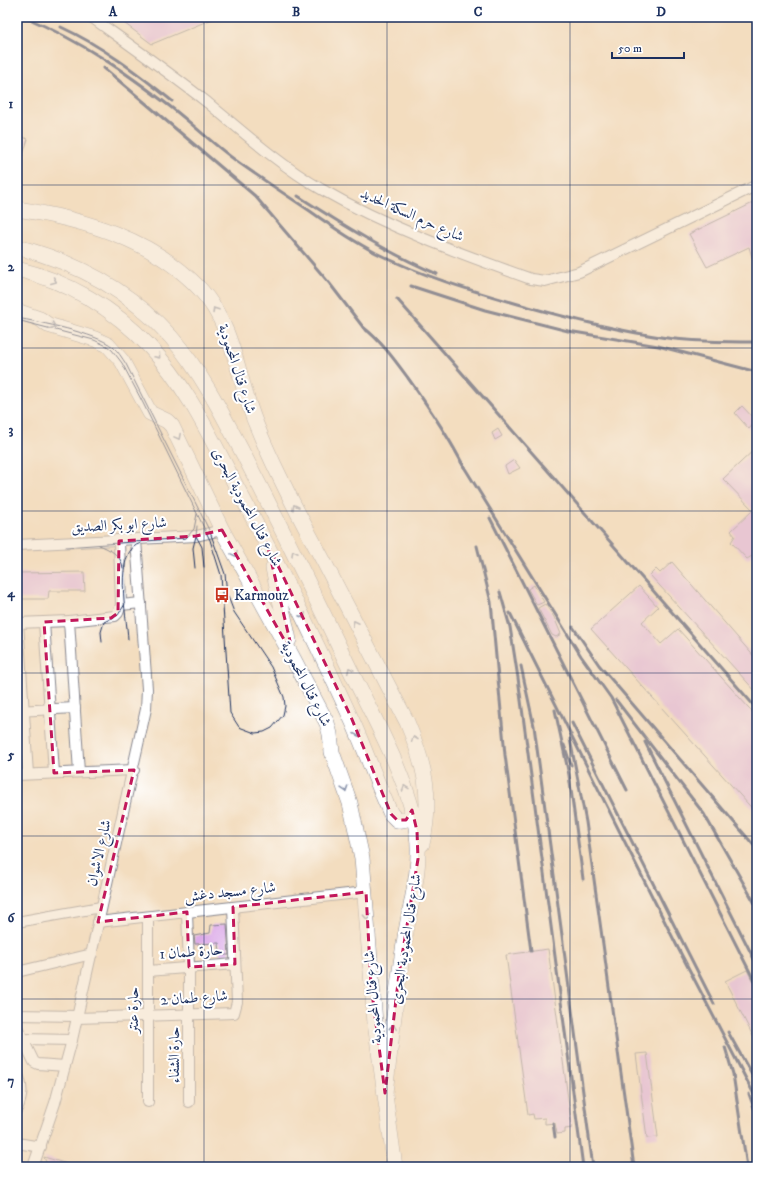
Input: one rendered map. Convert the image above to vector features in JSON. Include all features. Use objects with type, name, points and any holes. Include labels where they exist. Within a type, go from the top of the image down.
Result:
[{"type":"main road","name":"شارع قنال المحمودية","points":[[17,209],[56,216],[100,229],[147,248],[176,267],[200,289],[218,313],[230,340],[256,424],[301,518],[407,722],[419,752],[425,774],[428,796],[426,828],[418,859]]},
{"type":"main road","name":"شارع قنال المحمودية البحرى","points":[[17,247],[40,253],[75,267],[120,292],[138,306],[171,337],[198,373],[224,418],[294,553],[392,757],[412,810],[417,831],[418,859],[399,974],[385,1093]]},
{"type":"main road","name":"شارع قنال المحمودية البحرى","points":[[17,269],[59,283],[91,299],[121,320],[148,345],[182,387],[267,543],[351,717],[392,814],[397,820],[406,820],[412,810]]},
{"type":"main road","name":"شارع قنال المحمودية","points":[[17,311],[40,319],[48,325],[95,339],[113,349],[122,361],[150,413],[167,421],[176,433],[222,530],[293,658],[329,728],[332,752],[350,804],[357,834],[366,892],[371,985],[394,1167]]},
{"type":"main road","points":[[267,543],[293,658]]},
{"type":"street","name":"شارع حرم السكة الحديد","points":[[91,17],[177,79],[286,166],[320,188],[365,212],[420,238],[531,279],[545,281],[579,272],[757,185]]},
{"type":"street","name":"شارع ابو بكر الصديق","points":[[17,545],[196,536],[222,530]]},
{"type":"street","name":"شارع الاشوان","points":[[33,1167],[41,1148],[72,1040],[101,908],[134,770],[146,709],[148,689],[136,540]]},
{"type":"street","points":[[28,774],[21,711],[18,623],[111,618],[118,613],[121,605],[119,541]]},
{"type":"street","points":[[121,605],[141,603]]},
{"type":"street","points":[[69,621],[79,772]]},
{"type":"street","points":[[44,622],[54,773]]},
{"type":"street","points":[[21,711],[75,708]]},
{"type":"street","points":[[17,775],[134,770]]},
{"type":"street","name":"شارع مسجد دغش","points":[[98,922],[366,892]]},
{"type":"street","name":"شارع طمان 2","points":[[17,1015],[77,1017],[234,1013],[236,1002],[233,907]]},
{"type":"street","points":[[17,922],[101,908]]},
{"type":"street","name":"حارة الشفاء","points":[[187,912],[190,1015],[189,1102]]},
{"type":"street","name":"حارة عنتر","points":[[148,917],[148,1102]]},
{"type":"street","points":[[17,972],[92,954]]},
{"type":"street","name":"حارة طمان 1","points":[[148,970],[235,964]]},
{"type":"street","points":[[17,1027],[34,1062],[38,1064],[65,1066]]},
{"type":"street","points":[[22,1039],[72,1040]]},
{"type":"street","points":[[17,1072],[23,1085],[23,1092],[17,1109]]},
{"type":"street","points":[[17,1144],[41,1148]]},
{"type":"highlighted area","points":[[222,530],[286,643],[290,641],[267,543],[351,717],[391,814],[397,820],[406,820],[412,810],[417,831],[418,859],[399,974],[385,1093],[371,985],[366,892],[233,907],[235,964],[189,967],[187,912],[98,922],[134,770],[54,773],[44,622],[111,618],[118,613],[119,541],[196,536]]},
{"type":"building","points":[[116,17],[217,17],[152,44]]},
{"type":"building","points":[[17,135],[28,139],[19,167],[17,166]]},
{"type":"building","points":[[757,201],[757,266],[755,267],[749,247],[707,267],[689,234]]},
{"type":"building","points":[[742,406],[756,421],[749,429],[735,413]]},
{"type":"building","points":[[498,429],[502,436],[495,440],[492,433]]},
{"type":"building","points":[[757,447],[757,553],[747,559],[731,542],[735,536],[731,531],[753,510],[723,479]]},
{"type":"building","points":[[514,460],[520,468],[508,474],[505,466]]},
{"type":"building","points":[[672,562],[757,660],[757,693],[650,575],[656,569],[660,573]]},
{"type":"building","points":[[84,572],[85,591],[49,591],[48,599],[17,599],[17,573]]},
{"type":"building","points":[[534,585],[544,602],[537,605],[528,589]]},
{"type":"building","points":[[639,586],[658,607],[642,622],[661,644],[678,629],[757,717],[757,814],[591,629]]},
{"type":"building","points":[[545,604],[554,617],[561,634],[556,637],[552,635],[538,608]]},
{"type":"building","points":[[227,924],[229,955],[220,955],[219,943],[195,944],[194,936],[210,933],[211,925]]},
{"type":"building","points":[[548,949],[572,1128],[565,1129],[565,1133],[557,1134],[555,1123],[545,1124],[545,1118],[534,1119],[533,1114],[528,1115],[506,955]]},
{"type":"building","points":[[747,970],[757,990],[757,1044],[725,981]]},
{"type":"building","points":[[647,1053],[658,1137],[647,1138],[636,1054]]},
{"type":"building","points":[[44,1157],[71,1165],[71,1167],[48,1167]]},
{"type":"tram line","points":[[17,318],[39,322],[94,337],[113,347],[126,364],[210,532],[225,574],[227,594],[234,612],[271,667],[284,697],[285,706],[283,715],[272,728],[264,732],[255,733],[239,727],[230,713],[221,575],[210,540],[122,363],[112,350],[94,340],[17,320]]},
{"type":"tram line","points":[[66,547],[186,538],[194,529],[197,514]]},
{"type":"tram line","points":[[197,526],[196,536],[202,547],[204,567]]},
{"type":"tram line","points":[[195,568],[193,548],[196,536]]},
{"type":"tram line","points":[[128,639],[123,585],[124,571],[127,558],[132,548],[141,543]]},
{"type":"tram line","points":[[99,545],[115,554],[120,560],[123,568]]},
{"type":"tram line","points":[[102,642],[101,632],[104,622],[118,615],[125,604]]},
{"type":"railway","points":[[25,17],[65,36],[119,69],[172,108],[229,156],[342,233],[376,253],[411,269],[482,293],[592,324],[648,335],[678,339],[712,342],[757,342]]},
{"type":"railway","points":[[61,27],[105,51],[172,101]]},
{"type":"railway","points":[[104,68],[255,196],[330,284],[366,331]]},
{"type":"railway","points":[[298,196],[383,248],[437,274]]},
{"type":"railway","points":[[411,286],[485,310],[568,331],[658,346],[757,372]]},
{"type":"railway","points":[[397,299],[757,709]]},
{"type":"railway","points":[[363,327],[381,344],[408,378],[445,432],[464,467]]},
{"type":"railway","points":[[461,462],[581,656],[611,698],[757,986]]},
{"type":"railway","points":[[490,518],[627,790]]},
{"type":"railway","points":[[477,546],[491,602],[505,755],[531,951]]},
{"type":"railway","points":[[500,592],[510,627],[518,678],[583,1167]]},
{"type":"railway","points":[[510,613],[678,948],[757,1100]]},
{"type":"railway","points":[[573,627],[599,665],[757,849]]},
{"type":"railway","points":[[521,666],[534,726],[593,1167]]},
{"type":"railway","points":[[616,700],[704,814],[757,907]]},
{"type":"railway","points":[[555,710],[569,775],[583,879]]},
{"type":"railway","points":[[572,723],[714,1004]]},
{"type":"railway","points":[[570,739],[586,822],[634,1167]]},
{"type":"railway","points":[[645,742],[757,965]]},
{"type":"railway","points":[[564,745],[571,765]]},
{"type":"railway","points":[[728,1032],[757,1084]]},
{"type":"railway","points":[[725,1047],[733,1074],[747,1167]]},
{"type":"railway","points":[[749,1094],[757,1116]]},
{"type":"railway","points":[[553,1123],[555,1137]]},
{"type":"place","name":"Karmouz","points":[[222,595]]}]
